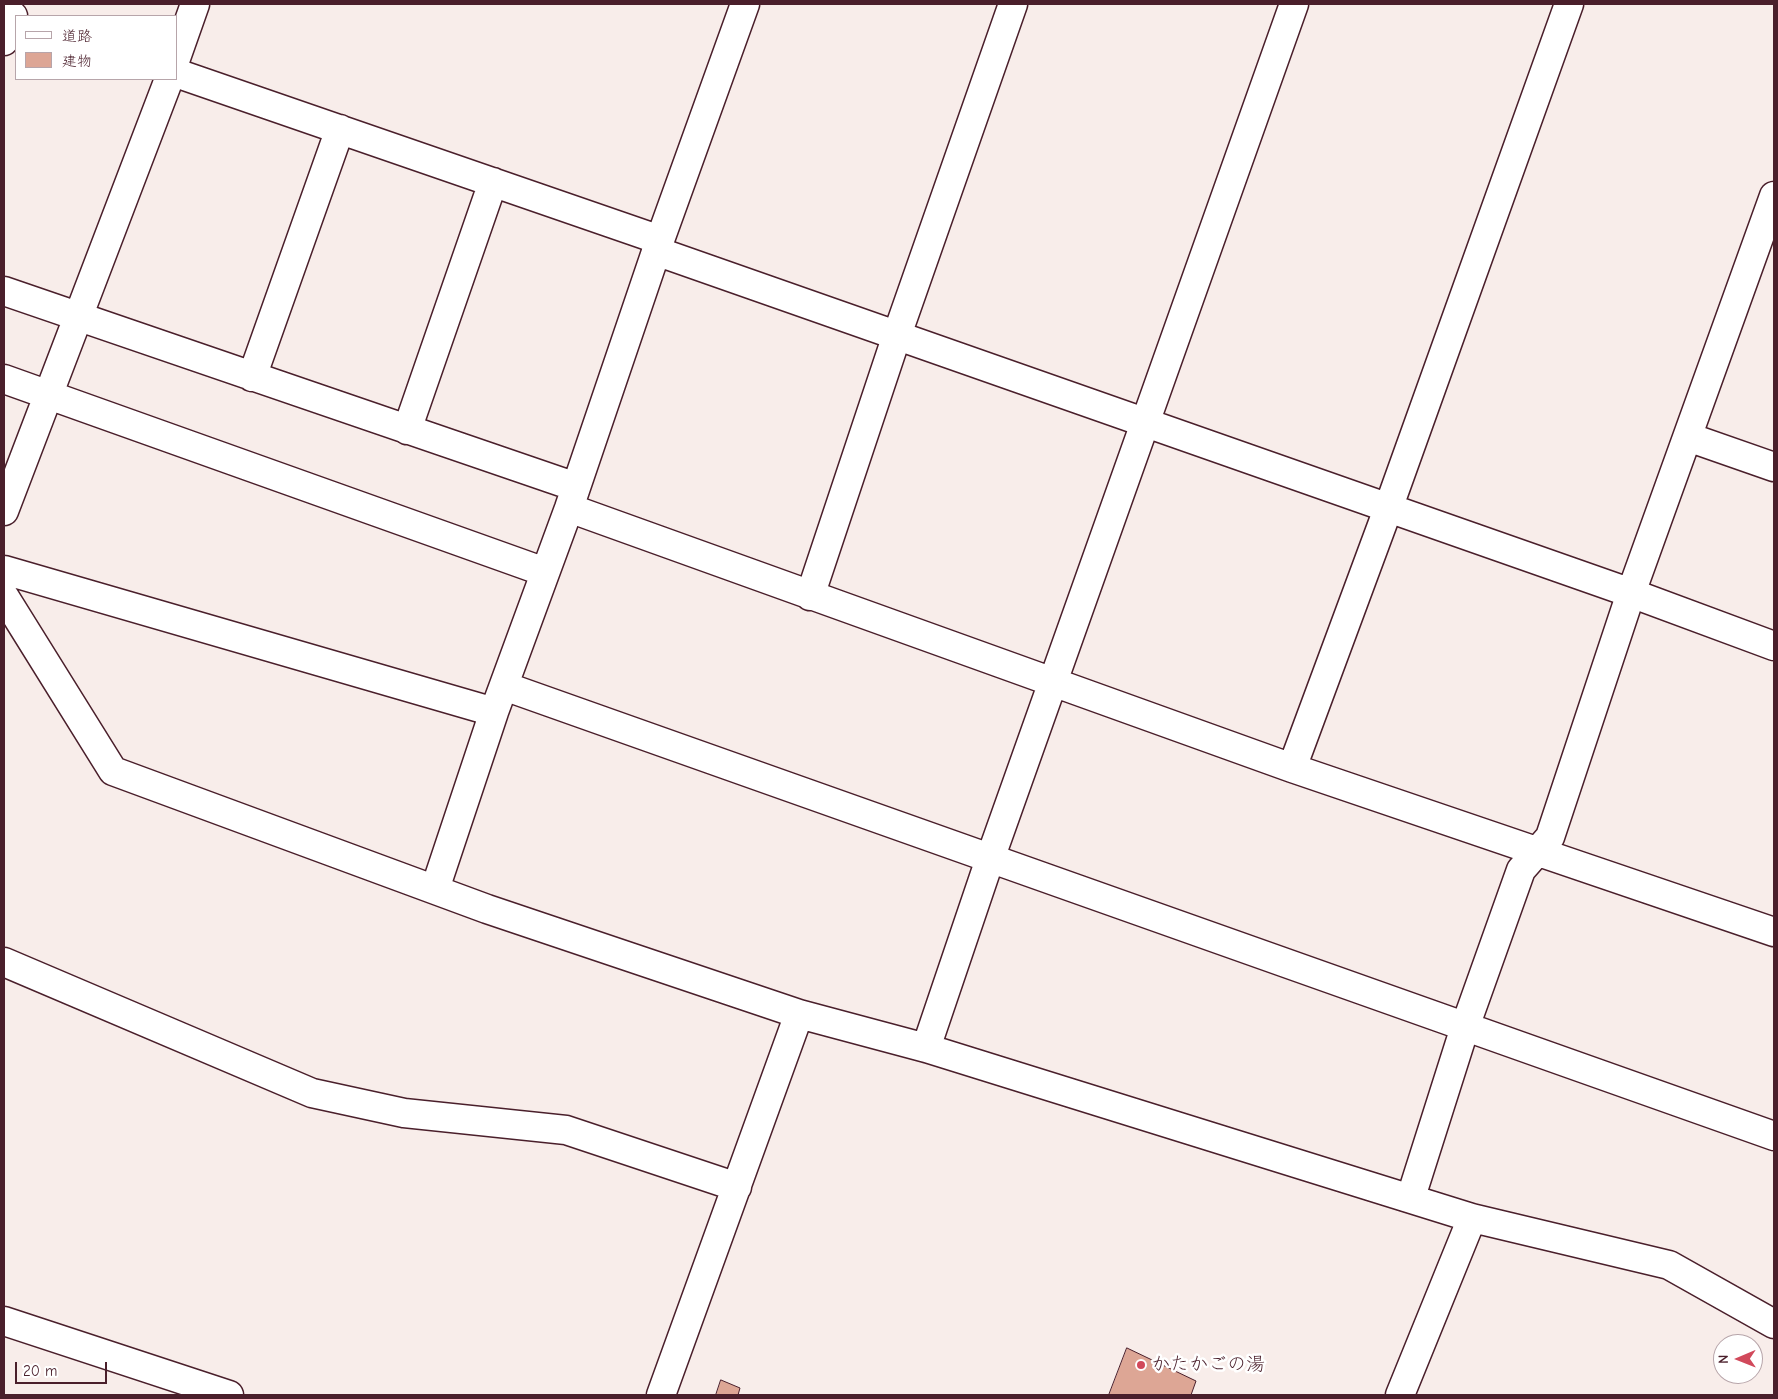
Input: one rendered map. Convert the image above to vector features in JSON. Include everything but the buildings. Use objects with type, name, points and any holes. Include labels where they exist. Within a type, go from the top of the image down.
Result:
[{"type":"street","points":[[178,52],[195,4]]},
{"type":"street","points":[[435,889],[494,712],[572,497],[658,245],[745,4]]},
{"type":"street","points":[[810,596],[897,335],[1013,4]]},
{"type":"street","points":[[926,1048],[990,859],[1294,4]]},
{"type":"street","points":[[1292,768],[1388,509],[1569,4]]},
{"type":"street","points":[[178,74],[493,182],[897,335],[1388,509],[1632,593],[1774,646]]},
{"type":"street","points":[[4,511],[169,80]]},
{"type":"street","points":[[252,377],[340,129]]},
{"type":"street","points":[[407,430],[493,182]]},
{"type":"street","points":[[1411,1197],[1465,1027],[1520,870],[1550,836],[1632,593],[1774,196]]},
{"type":"street","points":[[4,291],[407,430],[810,596],[1292,768],[1774,932]]},
{"type":"street","points":[[4,380],[545,572]]},
{"type":"street","points":[[1688,437],[1774,467]]},
{"type":"street","points":[[4,570],[494,712]]},
{"type":"street","points":[[4,596],[113,771],[486,909],[799,1014],[926,1048],[1411,1197],[1472,1218],[1669,1265],[1774,1324]]},
{"type":"street","points":[[504,686],[1774,1136]]},
{"type":"street","points":[[4,962],[312,1093],[404,1113],[566,1130],[737,1187]]},
{"type":"street","points":[[661,1395],[799,1014]]},
{"type":"street","points":[[1400,1395],[1472,1218]]},
{"type":"street","points":[[4,1321],[183,1388],[229,1395]]},
{"type":"place","name":"かたかごの湯","points":[[1141,1365]]}]
